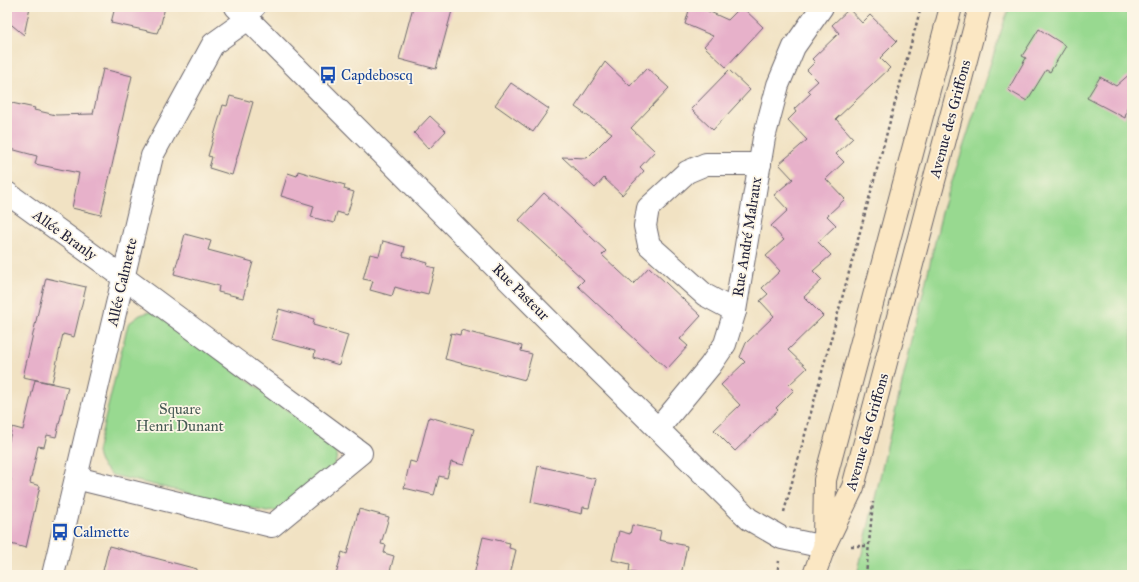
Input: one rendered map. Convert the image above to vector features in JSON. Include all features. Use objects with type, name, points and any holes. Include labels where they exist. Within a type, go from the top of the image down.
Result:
[{"type":"street","name":"Rue André Malraux","points":[[658,429],[710,366],[725,344],[735,311],[764,138],[778,85],[794,47],[822,7]]},
{"type":"street","name":"Avenue des Griffons","points":[[824,547],[825,480],[951,7]]},
{"type":"street","name":"Avenue des Griffons","points":[[824,547],[853,487],[980,7]]},
{"type":"street","name":"Rue Pasteur","points":[[248,11],[749,520],[782,538],[824,547]]},
{"type":"street","name":"Allée Calmette","points":[[53,575],[152,156],[213,44],[248,11]]},
{"type":"street","name":"Rue André Malraux","points":[[735,311],[705,295],[649,245],[645,226],[648,208],[687,172],[706,164],[760,164]]},
{"type":"street","name":"Allée Branly","points":[[7,193],[123,277]]},
{"type":"street","points":[[76,478],[272,526],[361,453],[123,277]]},
{"type":"street","points":[[814,575],[824,547]]},
{"type":"street","points":[[824,547],[830,575]]},
{"type":"path","points":[[777,575],[785,508],[921,7]]},
{"type":"green space","points":[[1009,7],[1132,7],[1132,575],[857,575],[942,212]]},
{"type":"green space","name":"Square Henri Dunant","points":[[149,312],[161,314],[334,445],[337,456],[335,464],[277,511],[267,512],[112,475],[102,465],[97,452],[128,324],[140,315]]},
{"type":"building","points":[[7,7],[30,7],[24,35],[7,21]]},
{"type":"building","points":[[115,7],[165,7],[160,28],[157,33],[111,23]]},
{"type":"building","points":[[413,7],[453,7],[436,69],[399,59]]},
{"type":"building","points":[[690,7],[699,7],[728,20],[742,7],[763,27],[726,67],[704,46],[713,36],[685,24]]},
{"type":"building","points":[[849,9],[862,23],[870,15],[897,41],[880,58],[890,68],[836,119],[853,138],[836,154],[844,162],[826,179],[845,199],[827,216],[836,225],[818,242],[831,255],[813,271],[822,280],[804,297],[823,316],[788,350],[807,368],[789,385],[794,390],[776,408],[778,410],[735,451],[714,430],[740,405],[721,385],[745,362],[740,357],[746,343],[774,316],[760,301],[768,294],[762,288],[780,271],[766,256],[784,240],[771,226],[788,210],[774,195],[793,179],[779,164],[807,140],[788,120],[796,112],[794,109],[811,93],[808,90],[818,81],[807,70],[815,62],[812,59],[839,33],[832,25]]},
{"type":"building","points":[[1039,29],[1066,46],[1050,72],[1046,70],[1027,101],[1008,90],[1026,58],[1022,56]]},
{"type":"building","points":[[605,62],[630,86],[647,68],[669,88],[631,128],[655,151],[640,167],[644,171],[622,195],[604,178],[595,188],[562,157],[587,158],[612,133],[575,107]]},
{"type":"building","points":[[103,69],[132,76],[101,215],[72,208],[79,173],[35,164],[37,156],[7,148],[7,102],[35,108],[34,110],[56,115],[93,114]]},
{"type":"building","points":[[729,70],[750,90],[713,130],[691,109]]},
{"type":"building","points":[[1132,72],[1132,85],[1125,118],[1087,98],[1100,77],[1116,86]]},
{"type":"building","points":[[511,83],[549,109],[533,132],[495,105]]},
{"type":"building","points":[[230,96],[253,102],[232,175],[209,168],[212,157],[208,156],[223,105],[227,106]]},
{"type":"building","points":[[430,116],[446,131],[429,149],[414,133]]},
{"type":"building","points":[[298,171],[345,185],[344,189],[354,192],[347,215],[337,212],[334,223],[311,217],[314,206],[281,196],[288,173],[297,176]]},
{"type":"building","points":[[544,193],[606,251],[602,255],[633,284],[649,267],[701,316],[680,339],[688,346],[667,369],[578,286],[584,280],[519,220]]},
{"type":"building","points":[[185,234],[211,241],[208,250],[253,262],[243,298],[218,292],[219,286],[174,274]]},
{"type":"building","points":[[383,241],[405,247],[403,256],[428,263],[427,266],[435,268],[428,294],[420,292],[419,294],[395,287],[392,296],[370,290],[373,281],[363,279],[370,254],[379,256]]},
{"type":"building","points":[[46,278],[86,287],[74,337],[63,334],[52,383],[23,377]]},
{"type":"building","points":[[279,309],[314,319],[313,325],[348,335],[339,365],[314,357],[315,351],[271,339]]},
{"type":"building","points":[[461,330],[522,346],[521,351],[532,354],[525,380],[445,359],[451,333],[460,335]]},
{"type":"building","points":[[35,380],[68,387],[56,437],[47,435],[44,447],[38,446],[30,483],[40,486],[26,548],[7,543],[7,498],[11,479],[7,478],[7,449],[12,427],[23,430]]},
{"type":"building","points":[[429,417],[474,429],[464,465],[451,462],[447,478],[439,476],[434,495],[404,488],[410,461],[417,463]]},
{"type":"building","points":[[538,466],[596,479],[589,508],[583,507],[582,514],[531,502]]},
{"type":"building","points":[[359,509],[389,517],[381,544],[386,545],[384,553],[394,556],[389,575],[336,575],[342,552],[347,554]]},
{"type":"building","points":[[632,525],[661,531],[659,540],[687,546],[681,575],[645,575],[629,572],[630,564],[612,560],[619,531],[630,534]]},
{"type":"building","points":[[483,537],[510,543],[509,548],[516,550],[510,575],[474,575]]},
{"type":"building","points":[[109,546],[197,569],[197,575],[102,575]]},
{"type":"place","name":"Capdeboscq","points":[[328,75]]},
{"type":"place","name":"Calmette","points":[[60,532]]}]
